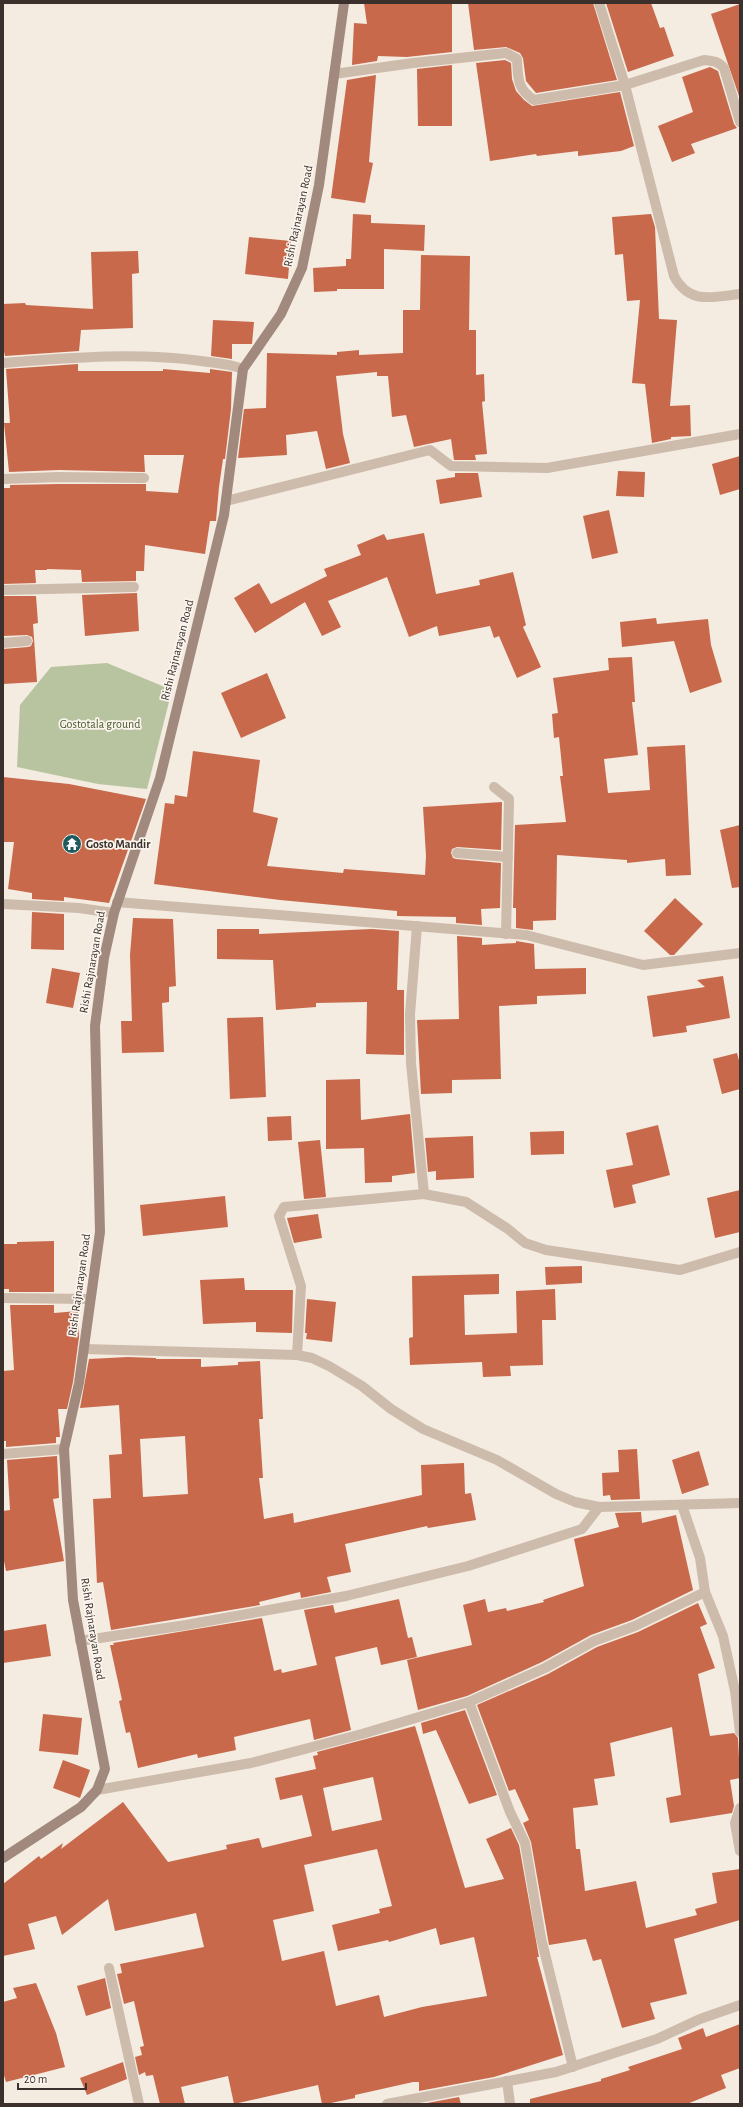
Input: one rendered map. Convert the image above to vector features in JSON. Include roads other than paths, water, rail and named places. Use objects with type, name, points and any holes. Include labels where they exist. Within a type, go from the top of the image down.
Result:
[{"type":"main road","name":"Rishi Rajnarayan Road","points":[[3,1858],[81,1807],[97,1790],[105,1769],[73,1600],[64,1449],[79,1383],[100,1232],[94,1026],[104,958],[114,913],[160,778],[226,501],[243,369],[281,314],[302,268],[319,185],[344,3]]},
{"type":"street","points":[[599,3],[624,85],[674,276],[680,287],[692,294],[708,298],[740,294]]},
{"type":"street","points":[[334,74],[413,63],[506,53],[517,59],[519,83],[526,95],[534,100],[624,85],[704,60],[720,62],[724,68],[740,122]]},
{"type":"street","points":[[3,364],[117,357],[174,357],[233,366],[243,369]]},
{"type":"street","points":[[226,501],[430,450],[451,466],[547,468],[740,434]]},
{"type":"street","points":[[3,479],[59,477],[144,478]]},
{"type":"street","points":[[3,590],[134,587]]},
{"type":"street","points":[[3,643],[27,641]]},
{"type":"street","points":[[494,787],[509,799],[506,934]]},
{"type":"street","points":[[457,853],[508,857]]},
{"type":"street","points":[[117,902],[526,935],[643,965],[740,953]]},
{"type":"street","points":[[3,904],[79,908],[114,913]]},
{"type":"street","points":[[417,926],[410,1014],[411,1063],[424,1194]]},
{"type":"street","points":[[297,1355],[301,1286],[279,1216],[284,1207],[424,1194],[466,1202],[508,1229],[525,1243],[546,1250],[680,1270],[740,1252]]},
{"type":"street","points":[[3,1298],[90,1299]]},
{"type":"street","points":[[84,1349],[297,1355],[312,1358],[329,1366],[362,1386],[391,1409],[423,1429],[497,1460],[556,1494],[575,1502],[599,1507],[740,1503]]},
{"type":"street","points":[[3,1454],[64,1449]]},
{"type":"street","points":[[682,1505],[700,1558],[706,1592],[723,1636],[736,1691],[740,1732]]},
{"type":"street","points":[[80,1641],[186,1625],[346,1596],[468,1566],[582,1529],[599,1507]]},
{"type":"street","points":[[97,1790],[251,1763],[362,1734],[469,1702],[545,1668],[594,1641],[635,1626],[706,1592]]},
{"type":"street","points":[[469,1702],[510,1812],[524,1843],[541,1938],[573,2067]]},
{"type":"street","points":[[740,1808],[735,1823],[740,1851]]},
{"type":"street","points":[[109,1968],[139,2104]]},
{"type":"street","points":[[387,2104],[573,2067],[657,2039],[700,2019],[740,2005]]},
{"type":"street","points":[[507,2081],[510,2104]]},
{"type":"place","name":"Gosto Mandir","points":[[72,844]]},
{"type":"park label","name":"Gostotala ground","points":[[100,724]]}]
